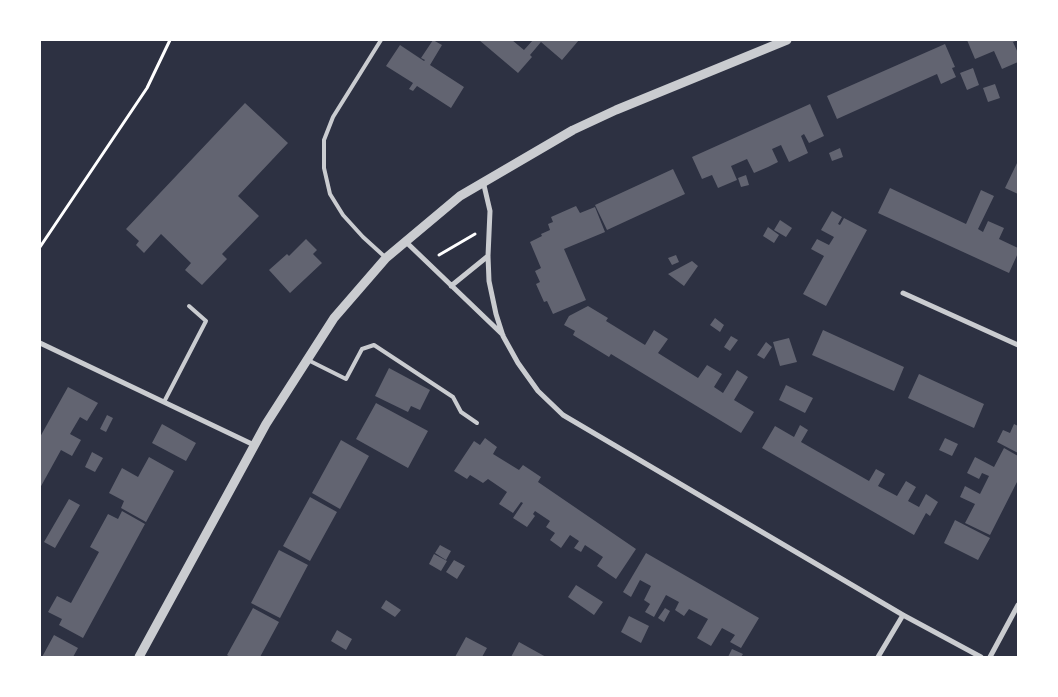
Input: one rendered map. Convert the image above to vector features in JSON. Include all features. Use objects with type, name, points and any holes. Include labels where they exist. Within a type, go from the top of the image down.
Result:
[{"type":"street","points":[[139,657],[254,445],[334,318],[386,258],[460,196],[573,130],[781,41]]},
{"type":"street","points":[[483,182],[490,211],[489,281],[503,336],[518,364],[538,391],[563,416],[903,615],[982,657]]},
{"type":"street","points":[[405,241],[503,336]]},
{"type":"street","points":[[451,286],[488,256]]},
{"type":"street","points":[[903,293],[1018,345]]},
{"type":"street","points":[[40,343],[254,445]]},
{"type":"street","points":[[990,657],[1018,605]]},
{"type":"street","points":[[878,657],[903,615]]},
{"type":"lane","points":[[382,40],[333,117],[324,140],[324,168],[330,194],[343,215],[386,258]]},
{"type":"lane","points":[[164,402],[206,321],[189,306]]},
{"type":"lane","points":[[308,360],[346,379],[362,350],[374,345],[454,397],[461,412],[477,423]]},
{"type":"path","points":[[40,247],[147,88],[170,40]]},
{"type":"path","points":[[429,264],[438,255],[490,225]]},
{"type":"building","points":[[433,40],[442,45],[430,65],[464,87],[451,108],[417,86],[413,91],[409,89],[413,83],[386,66],[400,45],[424,61],[421,58]]},
{"type":"building","points":[[479,40],[512,40],[524,50],[533,40],[579,40],[562,60],[541,42],[530,55],[532,57],[518,73]]},
{"type":"building","points":[[967,40],[1018,40],[1013,42],[1018,53],[1018,62],[1002,69],[994,51],[975,59]]},
{"type":"building","points":[[945,44],[955,67],[952,68],[956,77],[941,84],[937,74],[837,119],[827,96]]},
{"type":"building","points":[[973,68],[979,85],[967,90],[960,73]]},
{"type":"building","points":[[995,84],[1000,98],[988,102],[983,88]]},
{"type":"building","points":[[245,103],[288,143],[238,196],[259,216],[222,254],[227,259],[202,285],[185,270],[191,263],[161,234],[144,253],[136,245],[139,241],[126,229]]},
{"type":"building","points":[[810,104],[824,136],[809,143],[804,134],[801,136],[808,153],[789,162],[781,145],[772,149],[778,162],[768,167],[754,173],[747,159],[731,166],[737,180],[718,188],[712,175],[702,179],[692,157]]},
{"type":"building","points":[[840,148],[843,157],[832,161],[829,153]]},
{"type":"building","points":[[1018,161],[1018,194],[1005,188]]},
{"type":"building","points":[[673,169],[685,194],[607,230],[595,205]]},
{"type":"building","points":[[746,175],[749,185],[741,187],[738,178]]},
{"type":"building","points":[[890,188],[966,224],[981,190],[994,196],[978,229],[983,232],[988,221],[1004,228],[999,239],[1018,248],[1018,253],[1009,273],[878,213]]},
{"type":"building","points":[[576,206],[580,213],[595,207],[605,232],[564,249],[586,300],[553,314],[547,301],[544,302],[536,284],[540,282],[535,271],[541,268],[530,242],[550,230],[548,224],[553,222],[551,217]]},
{"type":"building","points":[[832,211],[842,217],[838,224],[840,225],[844,218],[867,230],[826,306],[803,294],[824,256],[811,249],[817,239],[829,245],[834,237],[821,230]]},
{"type":"building","points":[[780,220],[792,228],[786,237],[774,230]]},
{"type":"building","points":[[768,227],[779,235],[774,243],[763,236]]},
{"type":"building","points":[[306,239],[317,250],[313,254],[322,263],[290,293],[269,270],[287,254],[289,256]]},
{"type":"building","points":[[676,255],[679,262],[672,265],[668,258]]},
{"type":"building","points":[[692,261],[698,266],[684,286],[668,274]]},
{"type":"building","points":[[588,306],[608,318],[606,321],[645,345],[654,330],[668,339],[658,353],[698,378],[707,365],[722,374],[714,387],[723,393],[737,370],[748,377],[734,400],[754,412],[741,433],[611,354],[609,357],[573,335],[575,331],[564,325],[569,316]]},
{"type":"building","points":[[715,318],[724,325],[720,332],[710,325]]},
{"type":"building","points":[[823,330],[904,367],[894,391],[812,355]]},
{"type":"building","points":[[731,336],[738,340],[730,351],[724,347]]},
{"type":"building","points":[[789,338],[797,362],[780,366],[773,342]]},
{"type":"building","points":[[766,342],[772,347],[764,359],[757,355]]},
{"type":"building","points":[[389,368],[430,390],[420,410],[411,406],[408,412],[375,396]]},
{"type":"building","points":[[919,374],[984,404],[974,428],[908,398]]},
{"type":"building","points":[[786,385],[813,398],[805,413],[779,400]]},
{"type":"building","points":[[68,387],[98,403],[87,421],[80,417],[70,434],[81,440],[72,456],[61,450],[40,488],[40,437]]},
{"type":"building","points":[[376,403],[428,431],[408,468],[356,439]]},
{"type":"building","points":[[107,415],[113,418],[106,432],[100,429]]},
{"type":"building","points":[[162,424],[196,443],[186,461],[152,443]]},
{"type":"building","points":[[1014,424],[1018,426],[1018,453],[997,442],[1003,430],[1010,433]]},
{"type":"building","points":[[800,425],[808,430],[801,442],[869,481],[876,469],[885,474],[878,486],[897,496],[906,481],[916,487],[908,501],[919,507],[926,494],[938,502],[930,516],[926,513],[914,535],[762,448],[775,426],[794,437]]},
{"type":"building","points":[[485,438],[497,447],[493,454],[519,470],[523,465],[541,477],[538,482],[636,549],[616,579],[597,566],[603,557],[585,545],[581,552],[574,548],[579,541],[570,535],[561,548],[550,540],[555,533],[546,527],[550,521],[535,511],[533,514],[535,516],[527,527],[513,518],[523,503],[521,502],[513,513],[499,504],[507,492],[488,479],[483,483],[470,475],[467,479],[454,471],[474,441],[480,445]]},
{"type":"building","points":[[945,438],[958,444],[952,456],[939,450]]},
{"type":"building","points":[[341,440],[369,456],[340,509],[312,493]]},
{"type":"building","points":[[1004,448],[1018,456],[1018,480],[990,535],[965,523],[975,504],[960,497],[965,486],[980,494],[989,476],[982,473],[979,479],[967,473],[975,457],[994,467]]},
{"type":"building","points":[[92,452],[103,458],[95,472],[85,467]]},
{"type":"building","points":[[149,457],[174,471],[146,522],[121,508],[124,501],[109,493],[122,468],[138,477]]},
{"type":"building","points":[[310,497],[337,512],[310,561],[283,546]]},
{"type":"building","points":[[69,499],[80,505],[55,548],[44,542]]},
{"type":"building","points":[[122,511],[145,524],[83,638],[59,625],[62,619],[48,612],[57,596],[71,603],[99,552],[90,547],[108,514],[118,519]]},
{"type":"building","points":[[955,520],[990,538],[978,560],[944,543]]},
{"type":"building","points":[[440,545],[451,551],[446,560],[435,553]]},
{"type":"building","points":[[279,550],[308,565],[280,618],[251,603]]},
{"type":"building","points":[[646,553],[759,618],[741,648],[730,642],[735,635],[722,628],[711,646],[697,638],[708,619],[689,609],[684,616],[675,610],[679,602],[666,595],[654,617],[645,612],[650,604],[644,600],[651,586],[640,580],[631,597],[623,592]]},
{"type":"building","points":[[434,554],[447,561],[441,571],[429,564]]},
{"type":"building","points":[[454,560],[465,566],[457,579],[446,572]]},
{"type":"building","points":[[576,585],[603,602],[594,615],[568,597]]},
{"type":"building","points":[[386,600],[401,610],[395,617],[381,608]]},
{"type":"building","points":[[253,608],[279,622],[260,657],[230,657],[227,655]]},
{"type":"building","points":[[665,608],[670,611],[664,622],[658,618]]},
{"type":"building","points":[[629,616],[649,626],[641,643],[621,632]]},
{"type":"building","points":[[337,630],[352,639],[346,650],[331,641]]},
{"type":"building","points":[[54,635],[78,648],[73,657],[42,657]]},
{"type":"building","points":[[466,637],[487,648],[482,657],[455,657]]},
{"type":"building","points":[[519,642],[546,657],[511,657]]},
{"type":"building","points":[[732,649],[743,654],[741,657],[728,657]]}]
